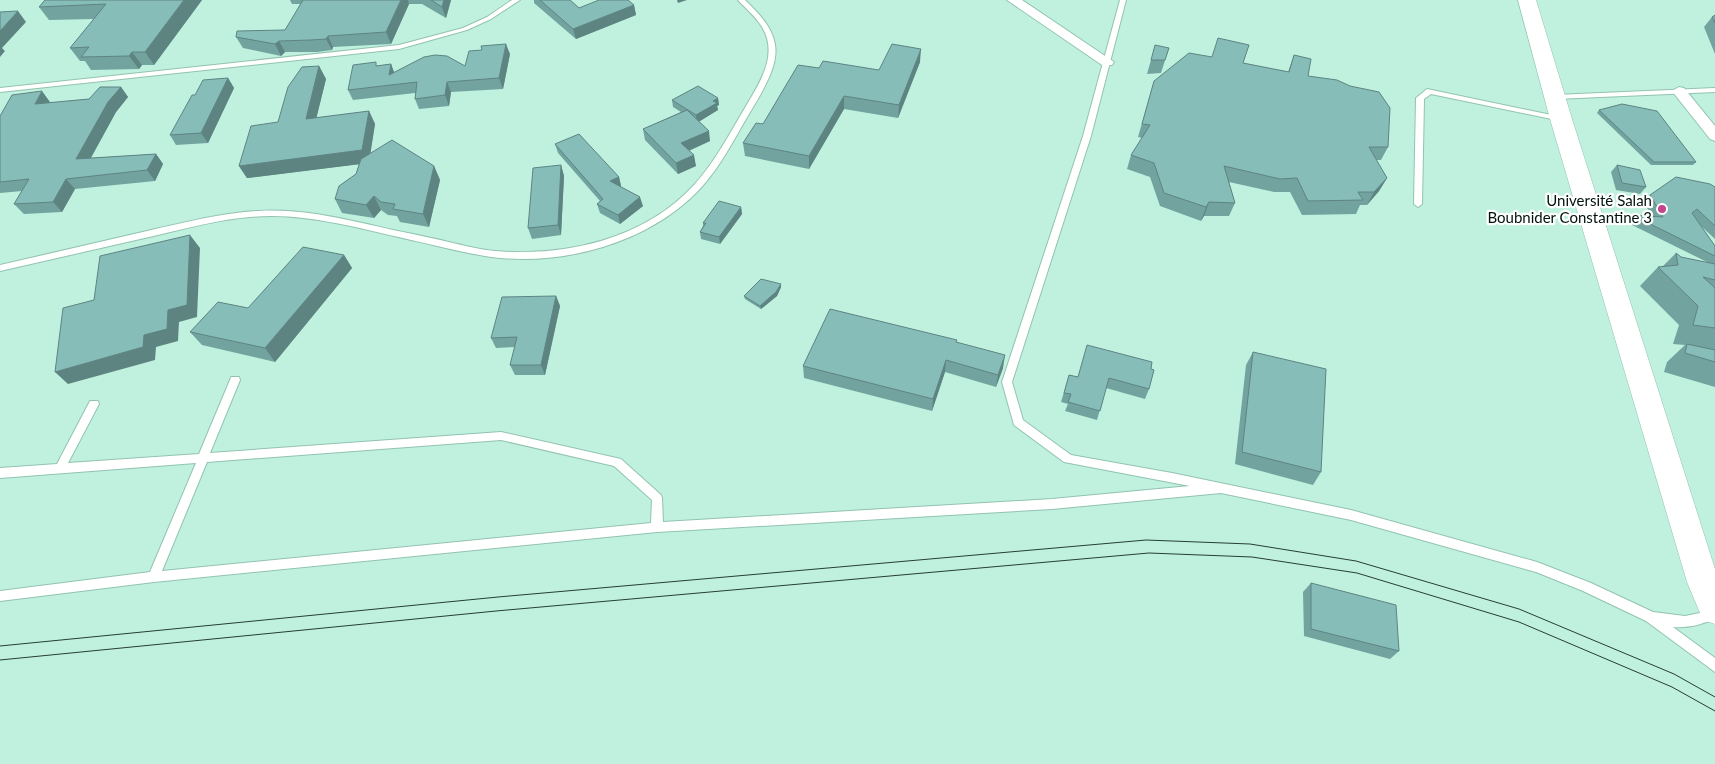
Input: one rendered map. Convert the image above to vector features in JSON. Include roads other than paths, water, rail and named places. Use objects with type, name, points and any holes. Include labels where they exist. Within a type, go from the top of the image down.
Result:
[{"type":"main road","points":[[1527,0],[1558,108],[1703,582],[1715,610]]},
{"type":"street","points":[[1013,0],[1106,62]]},
{"type":"street","points":[[1679,91],[1715,136]]},
{"type":"lane","points":[[0,90],[399,47],[465,29],[488,18],[517,0]]},
{"type":"lane","points":[[0,268],[218,218],[253,213],[286,214],[340,223],[494,254],[550,253],[588,248],[630,234],[670,211],[695,188],[717,159],[764,82],[772,64],[769,30],[760,16],[741,0]]},
{"type":"lane","points":[[1123,0],[1087,136],[1007,382],[1018,422],[1068,460],[1222,488],[1351,515],[1537,567],[1587,587],[1650,617],[1715,666]]},
{"type":"lane","points":[[1418,204],[1420,98],[1430,92],[1558,108],[1679,91],[1715,90]]},
{"type":"lane","points":[[154,577],[234,380]]},
{"type":"lane","points":[[60,469],[94,404]]},
{"type":"lane","points":[[0,473],[501,436],[617,462],[657,498],[657,527]]},
{"type":"lane","points":[[0,596],[154,577],[657,527],[1052,504],[1222,488]]},
{"type":"lane","points":[[1650,617],[1688,622],[1704,618],[1715,610]]},
{"type":"tram line","points":[[0,646],[498,597],[1146,540],[1250,544],[1356,561],[1519,609],[1674,674],[1715,697]]},
{"type":"tram line","points":[[0,660],[496,611],[1149,553],[1252,557],[1357,573],[1519,622],[1672,687],[1715,711]]},
{"type":"place","name":"Université Salah Boubnider Constantine 3","points":[[1662,209]]}]
